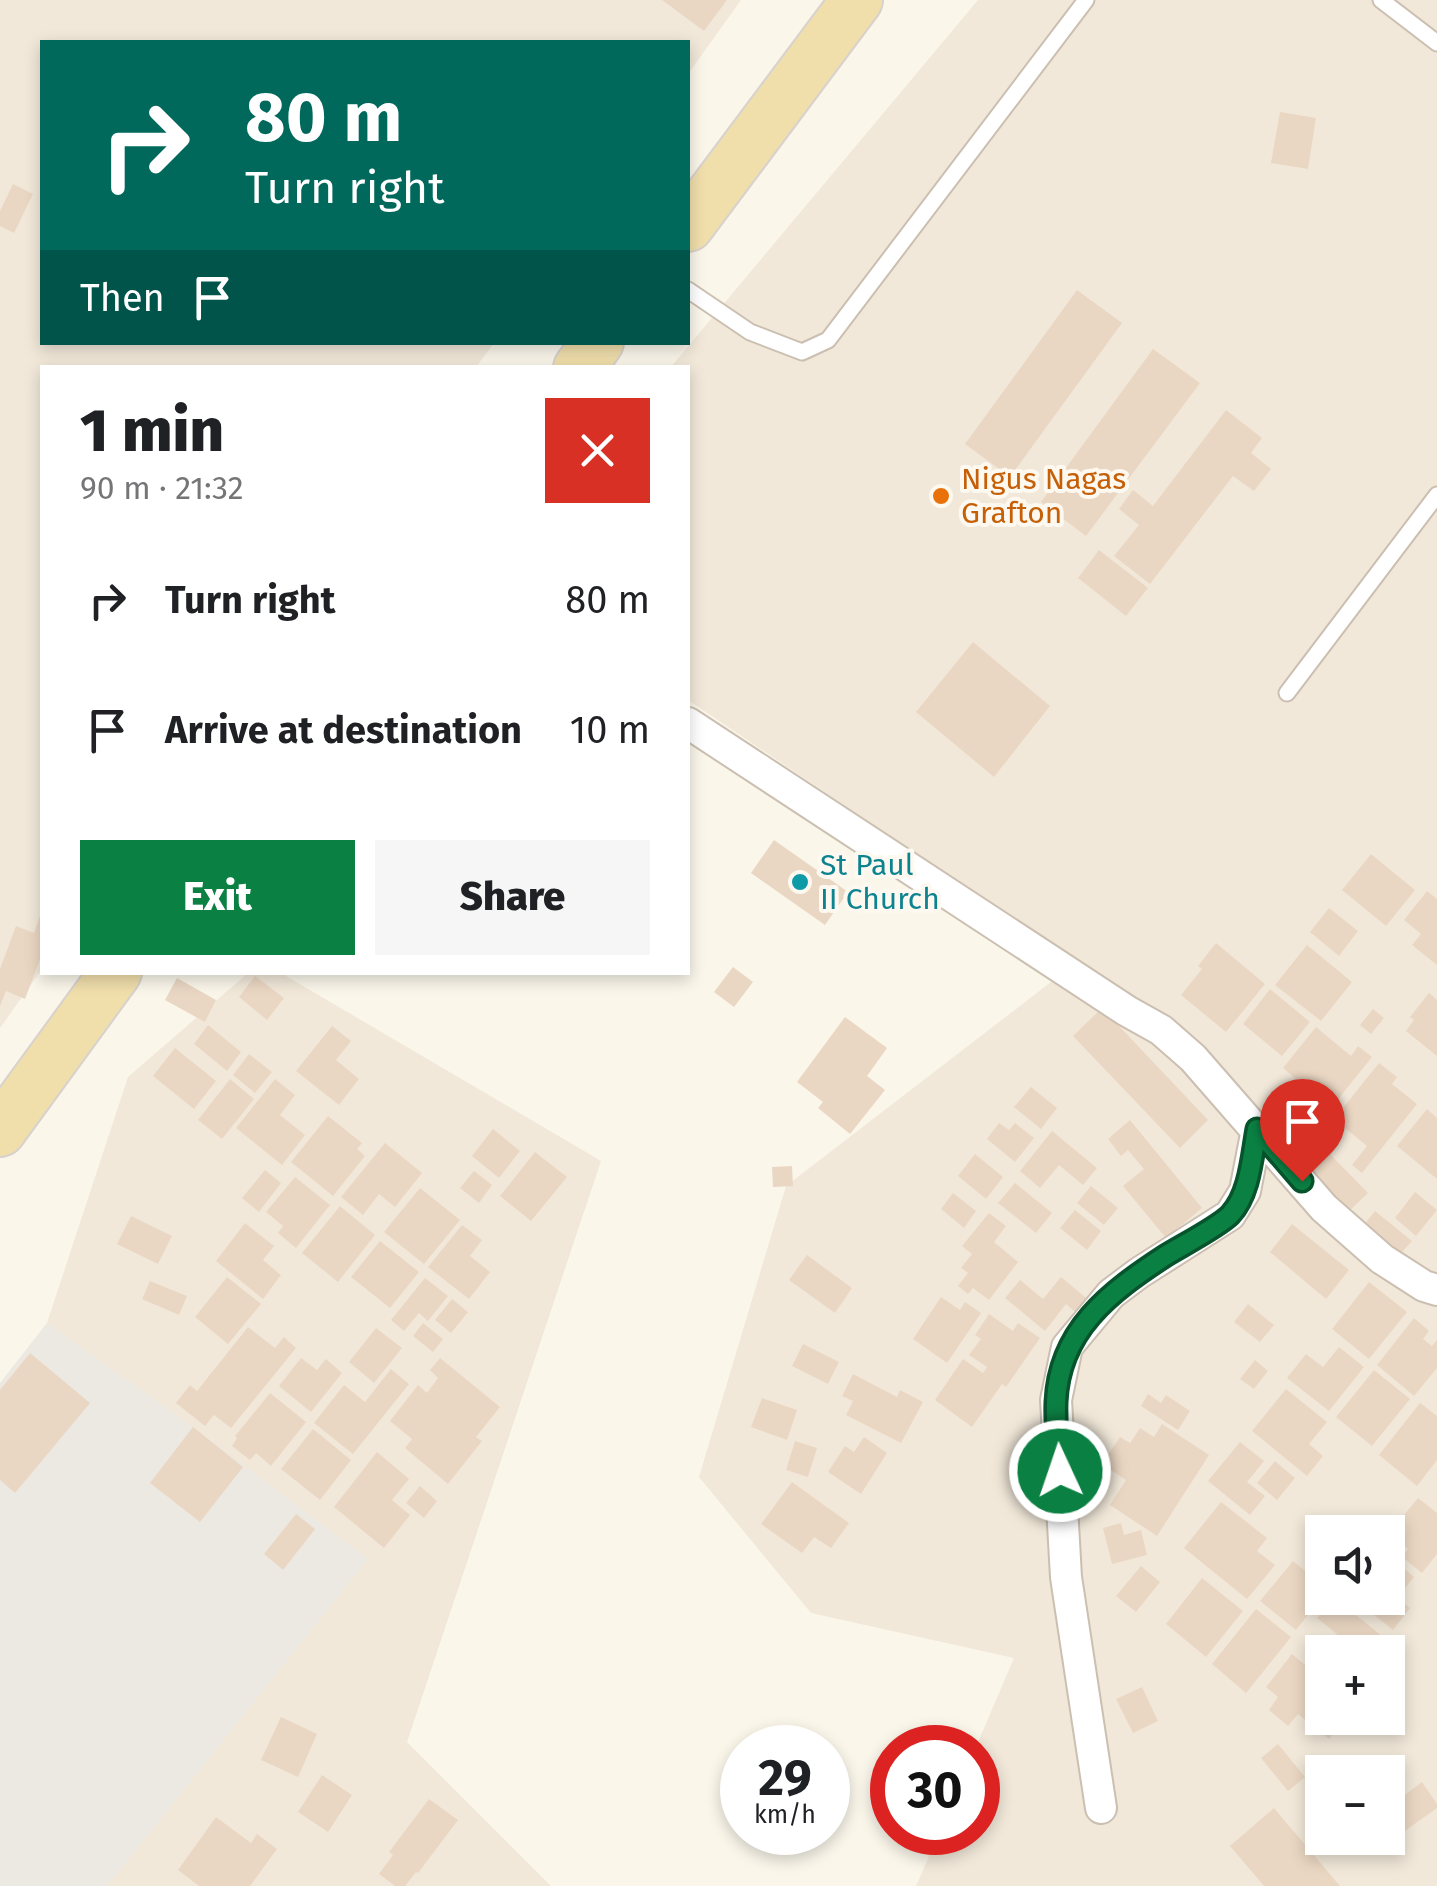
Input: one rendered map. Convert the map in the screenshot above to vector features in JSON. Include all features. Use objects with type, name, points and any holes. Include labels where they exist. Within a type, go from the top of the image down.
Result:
[{"type":"main road","points":[[690,223],[856,0]]},
{"type":"main road","points":[[0,1131],[114,975]]},
{"type":"street","points":[[690,724],[1161,1030],[1193,1058],[1324,1208],[1382,1259],[1437,1290]]},
{"type":"street","points":[[1101,1808],[1066,1577],[1056,1400],[1067,1347],[1111,1294],[1230,1216],[1244,1191],[1257,1129]]},
{"type":"lane","points":[[690,291],[750,332],[802,352],[828,340],[1086,0]]},
{"type":"lane","points":[[1380,0],[1437,43]]},
{"type":"lane","points":[[1287,693],[1437,495]]},
{"type":"shaded area","points":[[0,0],[741,0],[690,71],[690,40],[40,40],[40,345],[492,345],[478,365],[40,365],[40,972],[0,1028]]},
{"type":"shaded area","points":[[978,0],[1437,0],[1437,1886],[916,1886],[929,1855],[1000,1855],[1000,1725],[985,1725],[1014,1658],[811,1613],[699,1477],[786,1186],[1077,962],[690,701],[690,365],[673,365]]},
{"type":"shaded area","points":[[246,975],[284,975],[601,1161],[407,1742],[551,1886],[107,1886],[367,1559],[47,1323],[128,1077]]},
{"type":"shaded area","points":[[47,1323],[368,1559],[107,1886],[0,1886],[0,1383]]},
{"type":"building","points":[[662,0],[727,0],[704,31]]},
{"type":"building","points":[[1280,112],[1316,118],[1308,169],[1271,163]]},
{"type":"building","points":[[13,184],[33,194],[14,233],[0,226],[0,211]]},
{"type":"building","points":[[1077,290],[1122,323],[1010,477],[965,444]]},
{"type":"building","points":[[1153,349],[1200,383],[1086,536],[1041,502]]},
{"type":"building","points":[[1226,410],[1262,438],[1251,453],[1271,469],[1254,491],[1233,476],[1150,584],[1114,556],[1139,525],[1119,509],[1133,490],[1153,506]]},
{"type":"building","points":[[1099,550],[1148,588],[1126,616],[1078,578]]},
{"type":"building","points":[[973,642],[1050,706],[994,777],[916,712]]},
{"type":"building","name":"St Paul II Church","points":[[774,840],[848,892],[825,925],[751,873]]},
{"type":"building","points":[[1371,854],[1415,890],[1386,926],[1342,890]]},
{"type":"building","points":[[1427,891],[1437,899],[1437,965],[1412,945],[1421,934],[1404,920]]},
{"type":"building","points":[[1329,908],[1358,931],[1339,956],[1310,932]]},
{"type":"building","points":[[40,916],[40,959],[25,999],[6,991],[0,1006],[0,969],[16,926],[34,933]]},
{"type":"building","points":[[1216,943],[1265,984],[1226,1032],[1181,995]]},
{"type":"building","points":[[1307,945],[1352,982],[1321,1021],[1275,985]]},
{"type":"building","points":[[733,967],[753,982],[734,1007],[714,992]]},
{"type":"building","points":[[255,976],[284,998],[267,1020],[239,997]]},
{"type":"building","points":[[177,978],[216,1000],[205,1022],[165,1000]]},
{"type":"building","points":[[1270,989],[1310,1022],[1282,1056],[1243,1024]]},
{"type":"building","points":[[1429,993],[1437,1000],[1437,1056],[1406,1031],[1414,1020],[1410,1017]]},
{"type":"building","points":[[1102,1008],[1208,1120],[1180,1148],[1073,1036]]},
{"type":"building","points":[[1373,1009],[1384,1018],[1371,1034],[1360,1025]]},
{"type":"building","points":[[845,1017],[887,1048],[867,1076],[885,1090],[850,1134],[818,1108],[823,1102],[797,1082]]},
{"type":"building","points":[[208,1025],[241,1052],[227,1071],[194,1044]]},
{"type":"building","points":[[332,1026],[351,1041],[336,1060],[359,1079],[339,1105],[296,1071]]},
{"type":"building","points":[[1316,1027],[1351,1056],[1358,1046],[1372,1057],[1331,1108],[1283,1068]]},
{"type":"building","points":[[175,1048],[216,1081],[194,1109],[153,1076]]},
{"type":"building","points":[[249,1054],[272,1072],[255,1093],[233,1075]]},
{"type":"building","points":[[1379,1063],[1397,1077],[1392,1084],[1417,1104],[1362,1173],[1352,1165],[1367,1146],[1334,1119]]},
{"type":"building","points":[[230,1079],[254,1099],[222,1139],[198,1120]]},
{"type":"building","points":[[275,1079],[295,1095],[280,1115],[305,1135],[282,1165],[236,1128]]},
{"type":"building","points":[[1031,1087],[1057,1108],[1041,1129],[1014,1107]]},
{"type":"building","points":[[1427,1109],[1437,1118],[1437,1179],[1397,1146]]},
{"type":"building","points":[[328,1116],[362,1143],[357,1149],[365,1156],[333,1196],[291,1162]]},
{"type":"building","points":[[1130,1120],[1202,1208],[1166,1238],[1123,1186],[1144,1169],[1128,1150],[1121,1156],[1108,1139]]},
{"type":"building","points":[[999,1123],[1009,1130],[1015,1123],[1034,1138],[1015,1162],[987,1139]]},
{"type":"building","points":[[493,1129],[520,1151],[499,1178],[472,1156]]},
{"type":"building","points":[[1052,1131],[1097,1168],[1083,1185],[1059,1165],[1040,1188],[1020,1171]]},
{"type":"building","points":[[385,1143],[422,1173],[395,1207],[379,1194],[363,1215],[341,1197]]},
{"type":"building","points":[[1324,1148],[1368,1193],[1345,1215],[1302,1170]]},
{"type":"building","points":[[535,1152],[567,1177],[531,1221],[500,1196]]},
{"type":"building","points":[[975,1154],[1003,1177],[986,1199],[958,1176]]},
{"type":"building","points":[[792,1166],[793,1186],[773,1187],[772,1167]]},
{"type":"building","points":[[265,1170],[281,1183],[259,1212],[242,1198]]},
{"type":"building","points":[[474,1171],[492,1185],[479,1203],[460,1188]]},
{"type":"building","points":[[295,1177],[330,1205],[296,1248],[278,1233],[283,1226],[266,1212]]},
{"type":"building","points":[[1015,1183],[1052,1213],[1036,1233],[998,1203]]},
{"type":"building","points":[[1091,1186],[1118,1208],[1104,1225],[1077,1203]]},
{"type":"building","points":[[420,1188],[460,1220],[424,1264],[384,1232]]},
{"type":"building","points":[[1415,1192],[1437,1210],[1416,1236],[1395,1218]]},
{"type":"building","points":[[953,1193],[976,1211],[964,1228],[941,1209]]},
{"type":"building","points":[[340,1206],[375,1235],[338,1282],[302,1253]]},
{"type":"building","points":[[1075,1210],[1101,1231],[1087,1250],[1060,1228]]},
{"type":"building","points":[[1375,1211],[1412,1241],[1395,1260],[1359,1231]]},
{"type":"building","points":[[989,1213],[1006,1226],[994,1242],[1018,1262],[989,1300],[973,1288],[968,1294],[958,1286],[968,1273],[961,1268],[972,1254],[962,1246]]},
{"type":"building","points":[[131,1216],[172,1236],[158,1264],[117,1244]]},
{"type":"building","points":[[245,1223],[274,1246],[263,1260],[281,1275],[263,1299],[216,1261]]},
{"type":"building","points":[[1292,1224],[1349,1270],[1326,1299],[1270,1252]]},
{"type":"building","points":[[462,1225],[482,1240],[470,1256],[490,1272],[469,1299],[428,1267]]},
{"type":"building","points":[[380,1241],[419,1272],[390,1308],[351,1277]]},
{"type":"building","points":[[807,1255],[852,1288],[835,1313],[789,1280]]},
{"type":"building","points":[[227,1277],[261,1304],[228,1344],[195,1317]]},
{"type":"building","points":[[1061,1277],[1091,1302],[1080,1316],[1066,1304],[1045,1331],[1005,1298],[1020,1280],[1043,1299]]},
{"type":"building","points":[[425,1278],[448,1296],[428,1321],[419,1313],[404,1331],[391,1320]]},
{"type":"building","points":[[150,1281],[187,1296],[179,1315],[142,1299]]},
{"type":"building","points":[[1369,1282],[1407,1312],[1369,1359],[1332,1329]]},
{"type":"building","points":[[941,1297],[960,1310],[965,1302],[981,1313],[947,1363],[913,1339]]},
{"type":"building","points":[[452,1299],[468,1312],[451,1333],[435,1320]]},
{"type":"building","points":[[1248,1304],[1274,1325],[1260,1342],[1234,1322]]},
{"type":"building","points":[[989,1314],[1013,1331],[1018,1323],[1040,1338],[972,1427],[935,1400],[963,1359],[983,1373],[987,1367],[969,1355],[981,1339],[975,1335]]},
{"type":"building","points":[[1414,1318],[1429,1331],[1423,1339],[1432,1346],[1437,1340],[1437,1368],[1414,1396],[1377,1365]]},
{"type":"building","points":[[423,1323],[443,1339],[433,1352],[413,1336]]},
{"type":"building","points":[[248,1327],[275,1348],[284,1337],[296,1348],[231,1428],[214,1415],[205,1426],[176,1403],[190,1385],[197,1391]]},
{"type":"building","points":[[376,1328],[402,1348],[374,1383],[349,1362]]},
{"type":"building","points":[[803,1344],[839,1362],[828,1384],[792,1366]]},
{"type":"building","points":[[1339,1347],[1364,1367],[1329,1411],[1287,1378],[1306,1354],[1323,1367]]},
{"type":"building","points":[[30,1353],[90,1403],[15,1493],[0,1480],[0,1390]]},
{"type":"building","points":[[301,1358],[317,1370],[326,1359],[342,1373],[311,1412],[279,1386]]},
{"type":"building","points":[[440,1358],[500,1407],[476,1437],[482,1441],[448,1484],[405,1448],[412,1439],[390,1421],[418,1385],[427,1393],[438,1378],[430,1370]]},
{"type":"building","points":[[1255,1360],[1268,1371],[1254,1389],[1240,1379]]},
{"type":"building","points":[[391,1369],[409,1384],[353,1454],[314,1423],[344,1385],[365,1402]]},
{"type":"building","points":[[1374,1370],[1410,1399],[1372,1446],[1336,1417]]},
{"type":"building","points":[[853,1374],[897,1397],[900,1390],[923,1402],[901,1443],[846,1415],[853,1401],[842,1396]]},
{"type":"building","points":[[1286,1389],[1327,1422],[1309,1444],[1323,1456],[1307,1476],[1252,1431]]},
{"type":"building","points":[[270,1393],[306,1422],[271,1466],[256,1453],[250,1460],[232,1446],[235,1436]]},
{"type":"building","points":[[1148,1394],[1161,1403],[1166,1395],[1190,1411],[1178,1430],[1141,1406]]},
{"type":"building","points":[[762,1398],[797,1410],[787,1440],[751,1427]]},
{"type":"building","points":[[1420,1403],[1437,1416],[1437,1460],[1417,1486],[1379,1455]]},
{"type":"building","points":[[1162,1424],[1209,1455],[1157,1536],[1110,1505],[1126,1480],[1102,1464],[1120,1437],[1130,1443],[1140,1428],[1154,1437]]},
{"type":"building","points":[[193,1427],[243,1467],[200,1522],[150,1483]]},
{"type":"building","points":[[313,1429],[351,1460],[320,1500],[281,1469]]},
{"type":"building","points":[[864,1437],[887,1453],[861,1494],[828,1472],[845,1446],[854,1452]]},
{"type":"building","points":[[795,1441],[817,1448],[808,1477],[786,1470]]},
{"type":"building","points":[[1240,1442],[1264,1461],[1247,1482],[1265,1496],[1250,1515],[1208,1481]]},
{"type":"building","points":[[377,1452],[409,1479],[392,1500],[410,1515],[384,1548],[334,1507]]},
{"type":"building","points":[[1275,1461],[1295,1478],[1277,1500],[1257,1483]]},
{"type":"building","points":[[792,1482],[849,1523],[831,1548],[814,1537],[802,1553],[761,1524]]},
{"type":"building","points":[[420,1486],[437,1501],[424,1518],[406,1503]]},
{"type":"building","points":[[1418,1498],[1437,1513],[1437,1554],[1422,1573],[1405,1559],[1408,1549],[1404,1515]]},
{"type":"building","points":[[1221,1502],[1267,1538],[1257,1551],[1275,1565],[1247,1599],[1184,1548]]},
{"type":"building","points":[[296,1514],[315,1529],[283,1570],[264,1554]]},
{"type":"building","points":[[1121,1523],[1124,1535],[1141,1530],[1147,1555],[1112,1564],[1103,1528]]},
{"type":"building","points":[[1293,1561],[1305,1571],[1308,1615],[1296,1630],[1260,1601]]},
{"type":"building","points":[[1141,1566],[1160,1582],[1136,1612],[1116,1596]]},
{"type":"building","points":[[1405,1569],[1414,1577],[1405,1588]]},
{"type":"building","points":[[1202,1578],[1243,1611],[1206,1657],[1166,1624]]},
{"type":"building","points":[[1256,1609],[1291,1637],[1246,1693],[1212,1664]]},
{"type":"building","points":[[1320,1615],[1356,1615],[1380,1635],[1336,1635],[1317,1618]]},
{"type":"building","points":[[1374,1615],[1405,1615],[1393,1630]]},
{"type":"building","points":[[1292,1654],[1305,1665],[1305,1720],[1298,1714],[1288,1726],[1269,1710],[1278,1697],[1266,1687]]},
{"type":"building","points":[[1142,1687],[1158,1721],[1133,1733],[1116,1699]]},
{"type":"building","points":[[281,1717],[317,1734],[298,1777],[261,1760]]},
{"type":"building","points":[[1278,1744],[1305,1777],[1288,1791],[1261,1758]]},
{"type":"building","points":[[322,1775],[352,1795],[328,1832],[298,1812]]},
{"type":"building","points":[[1422,1782],[1437,1808],[1405,1831],[1405,1795]]},
{"type":"building","points":[[429,1799],[458,1820],[418,1873],[405,1886],[395,1886],[379,1874],[393,1855],[389,1852]]},
{"type":"building","points":[[1274,1808],[1305,1845],[1305,1855],[1314,1855],[1340,1886],[1264,1886],[1230,1846]]},
{"type":"building","points":[[216,1817],[251,1843],[257,1834],[277,1849],[250,1886],[199,1886],[178,1870]]},
{"type":"place","name":"Nigus Nagas Grafton","points":[[941,496]]},
{"type":"place","name":"St Paul II Church","points":[[800,882]]},
{"type":"route","points":[[1060,1471],[1056,1400],[1067,1347],[1094,1312],[1140,1273],[1230,1216],[1244,1191],[1257,1129],[1302,1181]]}]
